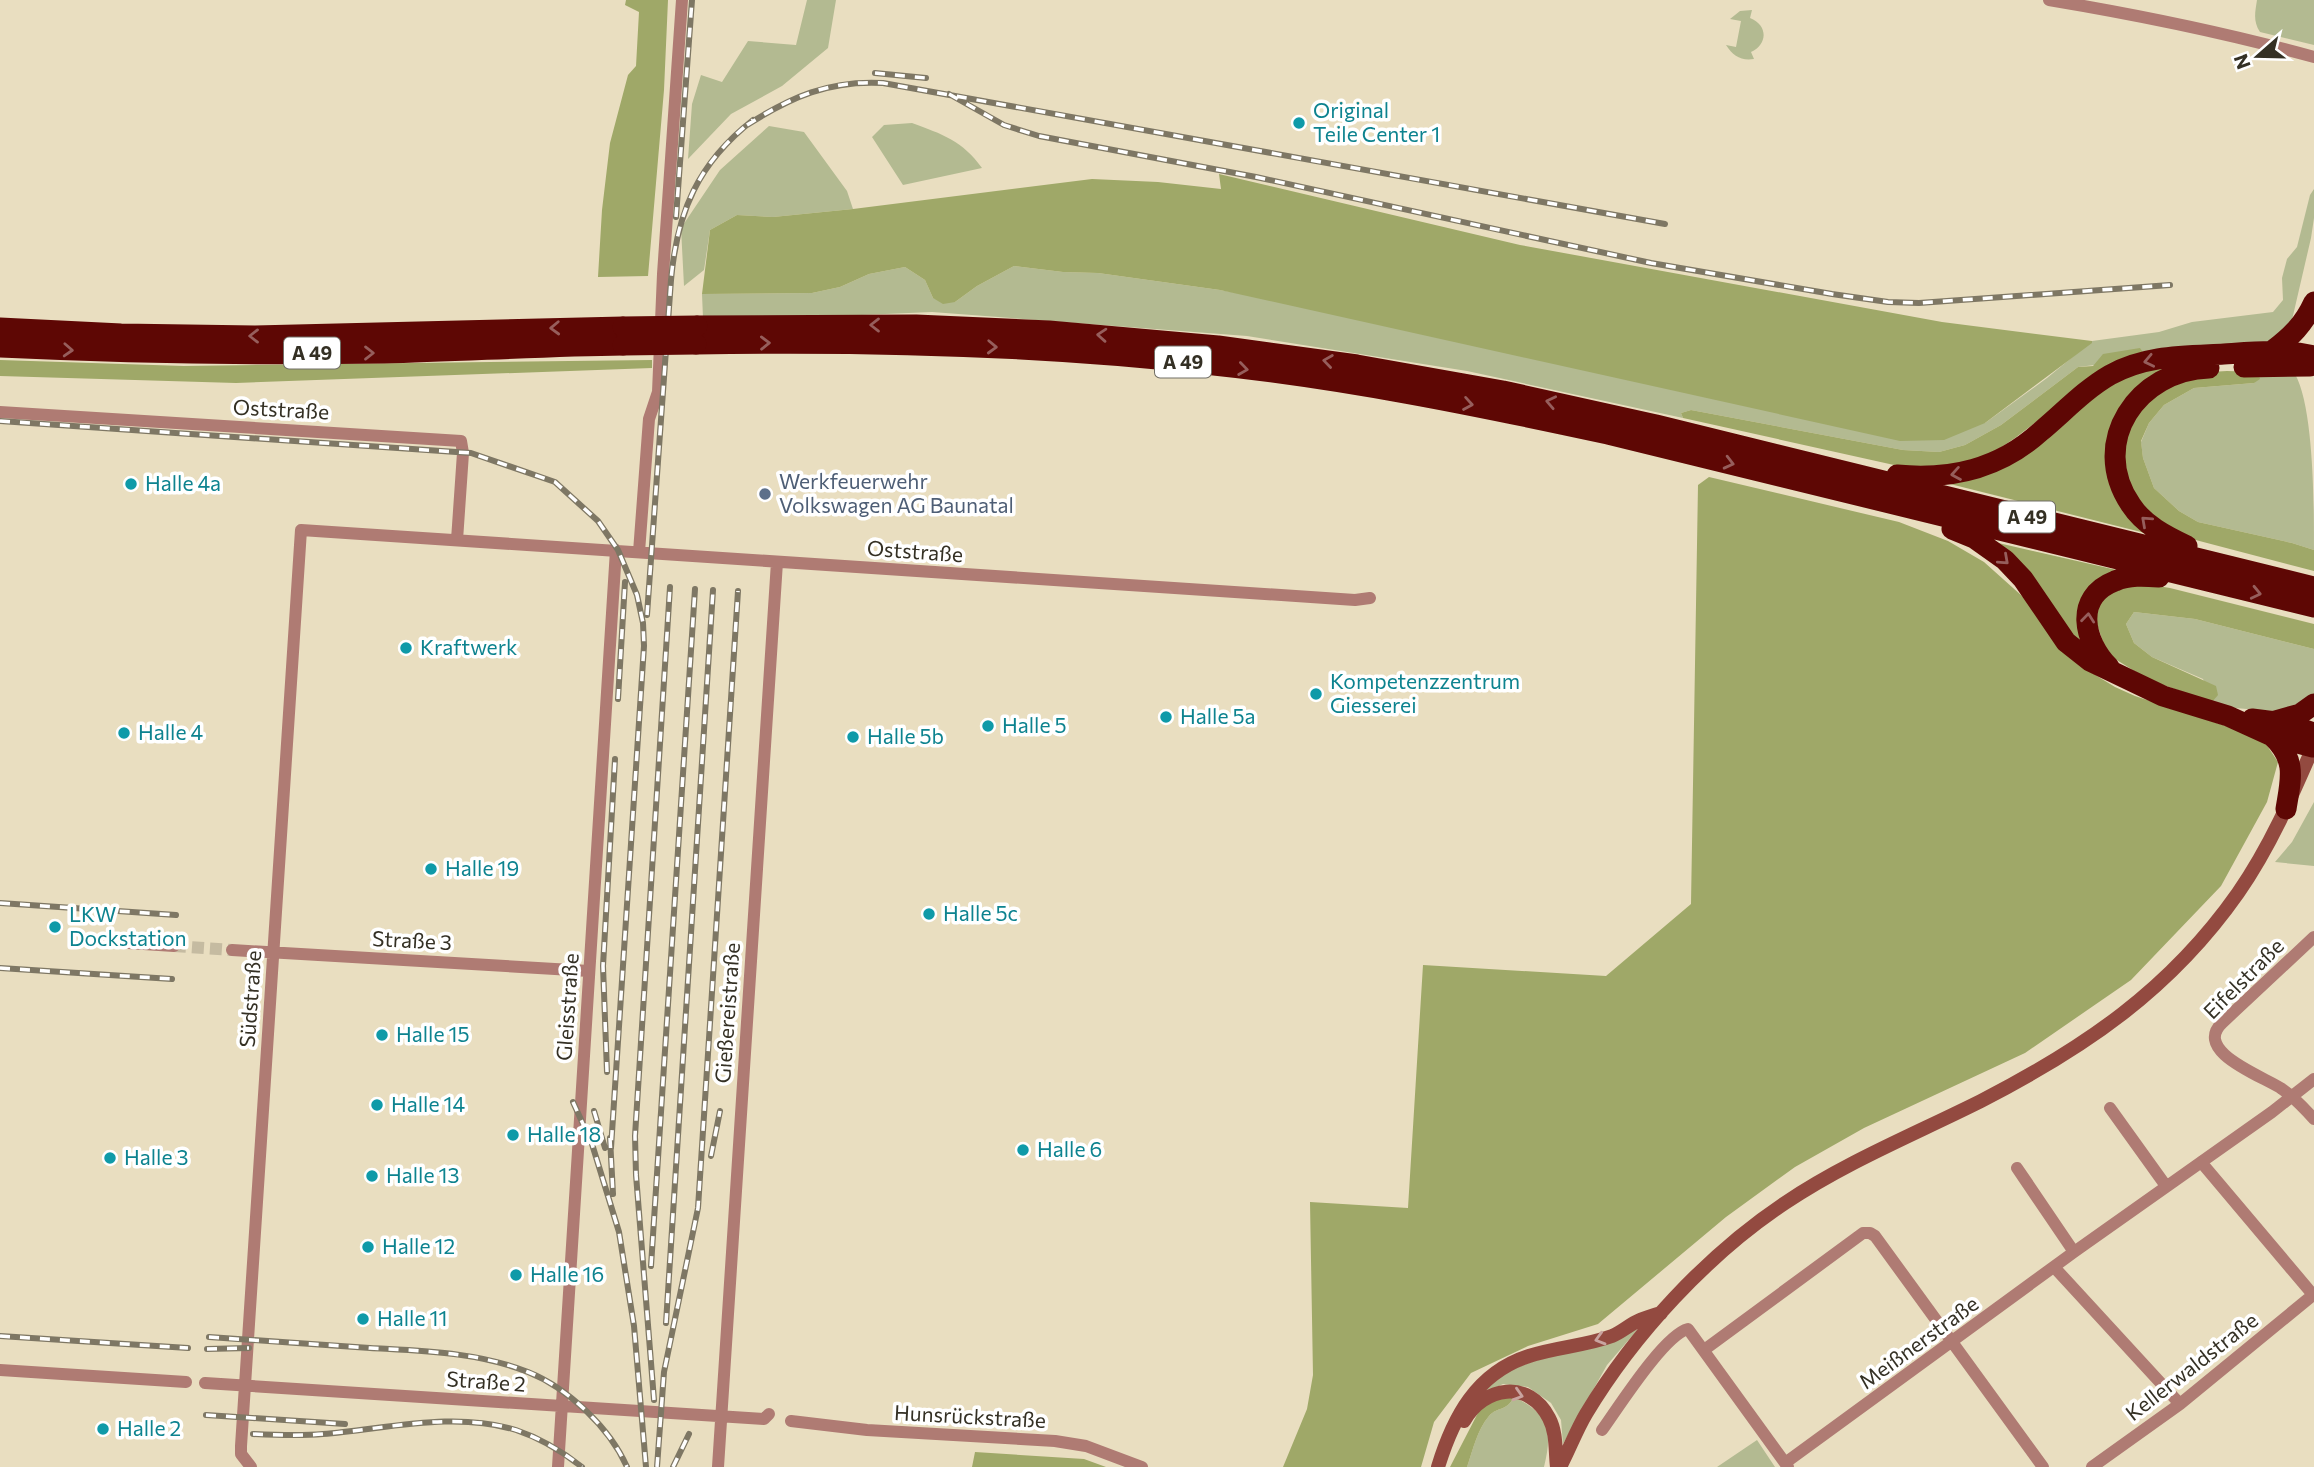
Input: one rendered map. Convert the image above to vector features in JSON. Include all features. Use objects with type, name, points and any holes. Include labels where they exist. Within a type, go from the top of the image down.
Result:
[{"type":"highway","points":[[2272,351],[2285,342],[2305,320],[2314,302]]},
{"type":"highway","name":"A 49","points":[[0,328],[121,334],[255,336],[623,336],[916,325],[1049,331],[1218,346],[1357,365],[1503,391],[1643,422],[2314,587]]},
{"type":"highway","name":"A 49","points":[[696,335],[1049,350],[1206,364],[1363,385],[1517,414],[2314,607]]},
{"type":"highway","name":"A 49","points":[[0,347],[122,353],[384,353],[623,336]]},
{"type":"highway","points":[[1828,468],[1922,477],[1972,471],[2017,450],[2102,380],[2132,365],[2169,357],[2272,351],[2299,352],[2314,356]]},
{"type":"highway","points":[[2227,565],[2160,532],[2142,518],[2130,503],[2120,484],[2116,463],[2117,440],[2125,417],[2147,389],[2165,377],[2186,370],[2314,366]]},
{"type":"highway","points":[[1926,511],[1947,527],[1985,544],[2005,560],[2023,579],[2074,650],[2118,676],[2163,696],[2314,743]]},
{"type":"highway","points":[[2118,676],[2099,656],[2087,634],[2088,610],[2095,595],[2108,583],[2125,578],[2146,576],[2198,579]]},
{"type":"highway","points":[[2272,729],[2314,704]]},
{"type":"highway","points":[[2272,729],[2289,758],[2291,775],[2286,809]]},
{"type":"main road","points":[[1558,1467],[1586,1415],[1624,1360],[1662,1312],[1720,1254],[1784,1204],[1844,1168],[1980,1101],[2065,1055],[2115,1022],[2171,973],[2237,894],[2286,809],[2314,743]]},
{"type":"main road","points":[[1438,1467],[1447,1437],[1459,1413],[1476,1388],[1504,1366],[1530,1355],[1577,1346],[1614,1335],[1639,1320],[1662,1312]]},
{"type":"main road","points":[[1445,1467],[1467,1416],[1483,1398],[1502,1391],[1522,1394],[1540,1405],[1549,1418],[1555,1437],[1558,1467]]},
{"type":"street","points":[[639,552],[649,419],[659,392],[663,274],[682,0]]},
{"type":"street","points":[[2049,0],[2161,19],[2314,57]]},
{"type":"street","name":"Oststraße","points":[[0,412],[461,440],[463,453],[457,540]]},
{"type":"street","name":"Oststraße","points":[[300,530],[1355,600],[1370,598]]},
{"type":"street","name":"Südstraße","points":[[251,1467],[241,1454],[300,530]]},
{"type":"street","name":"Gleisstraße","points":[[558,1467],[616,550]]},
{"type":"street","name":"Gießereistraße","points":[[718,1467],[777,562]]},
{"type":"street","name":"Eifelstraße","points":[[2291,1097],[2275,1084],[2243,1068],[2220,1050],[2214,1035],[2222,1023],[2314,937]]},
{"type":"street","points":[[113,942],[174,946]]},
{"type":"street","name":"Straße 3","points":[[232,950],[589,971]]},
{"type":"street","name":"Meißnerstraße","points":[[1786,1465],[2314,1079]]},
{"type":"street","points":[[2291,1097],[2314,1119]]},
{"type":"street","points":[[2110,1108],[2166,1186]]},
{"type":"street","points":[[2201,1161],[2314,1295]]},
{"type":"street","points":[[2017,1168],[2074,1252]]},
{"type":"street","points":[[1704,1350],[1863,1233],[1870,1233],[1875,1236],[2043,1467]]},
{"type":"street","points":[[2054,1267],[2180,1404]]},
{"type":"street","name":"Kellerwaldstraße","points":[[2092,1467],[2180,1404],[2314,1295]]},
{"type":"street","points":[[1602,1430],[1655,1357],[1682,1331],[1688,1329],[1786,1465]]},
{"type":"street","points":[[0,1370],[186,1382]]},
{"type":"street","name":"Straße 2","points":[[205,1383],[776,1420]]},
{"type":"street","name":"Hunsrückstraße","points":[[776,1420],[881,1431],[1055,1441],[1086,1446],[1142,1467]]},
{"type":"green space","points":[[626,0],[668,0],[664,90],[648,276],[598,277],[610,143],[628,75],[636,66],[639,12],[625,5]]},
{"type":"green space","points":[[807,0],[836,0],[828,48],[782,86],[731,114],[688,159],[692,104],[701,75],[722,82],[748,41],[796,45]]},
{"type":"green space","points":[[2257,0],[2314,0],[2314,45],[2260,32],[2255,20]]},
{"type":"green space","points":[[1752,10],[1750,18],[1760,25],[1764,35],[1761,44],[1751,52],[1754,59],[1745,59],[1735,55],[1726,45],[1736,47],[1741,21],[1730,19],[1740,11]]},
{"type":"green space","points":[[912,123],[959,145],[982,168],[903,185],[872,137],[884,125]]},
{"type":"green space","points":[[769,126],[804,132],[847,191],[853,209],[773,217],[737,215],[710,230],[704,270],[684,286],[681,228],[720,170]]},
{"type":"green space","points":[[1219,174],[1520,245],[1942,322],[2092,343],[1985,423],[1944,440],[1900,441],[1220,290],[1098,273],[1014,266],[977,286],[955,302],[943,304],[933,298],[925,280],[905,267],[869,274],[840,287],[812,293],[702,294],[710,230],[737,215],[773,217],[853,209],[1092,179],[1158,182],[1221,189]]},
{"type":"green space","points":[[2314,189],[2311,238],[2292,320],[2279,339],[2262,345],[2078,367],[2001,425],[1965,445],[1939,452],[1903,450],[1691,410],[1681,413],[1683,418],[1467,371],[1247,336],[932,312],[703,318],[702,294],[812,293],[840,287],[869,274],[905,267],[925,280],[933,298],[955,302],[977,286],[1014,266],[1098,273],[1220,290],[1985,423],[2092,341],[2159,332],[2192,322],[2273,312],[2283,300],[2282,278],[2287,259],[2297,247],[2310,195]]},
{"type":"green space","points":[[2140,348],[2144,354],[2083,386],[1976,464],[1903,467],[1683,418],[1681,413],[1691,410],[1903,450],[1939,452],[1965,445],[2001,425],[2078,367],[2093,366],[2103,354]]},
{"type":"green space","points":[[0,360],[184,366],[652,360],[652,368],[236,383],[0,376]]},
{"type":"green space","points":[[2200,361],[2158,374],[2111,456],[2153,535],[1946,483],[2130,371]]},
{"type":"green space","points":[[2227,371],[2258,372],[2260,379],[2254,383],[2194,388],[2164,405],[2149,423],[2141,441],[2143,458],[2154,488],[2179,511],[2198,522],[2314,550],[2314,571],[2169,533],[2154,521],[2132,491],[2126,475],[2126,440],[2132,422],[2143,405],[2190,375]]},
{"type":"green space","points":[[2258,372],[2295,374],[2301,389],[2312,458],[2314,550],[2198,522],[2179,511],[2154,488],[2143,458],[2141,442],[2149,423],[2164,405],[2194,388],[2254,383]]},
{"type":"green space","points":[[1709,477],[1899,522],[1948,541],[1984,562],[2022,596],[2079,665],[2135,696],[2262,738],[2278,762],[2267,802],[2221,886],[2131,980],[2025,1053],[1864,1128],[1795,1167],[1726,1217],[1598,1324],[1528,1346],[1471,1373],[1434,1422],[1421,1467],[1283,1467],[1307,1409],[1313,1375],[1310,1202],[1408,1208],[1423,965],[1606,976],[1691,904],[1698,485]]},
{"type":"green space","points":[[1994,542],[2121,571],[2109,576],[2081,650]]},
{"type":"green space","points":[[2139,583],[2170,588],[2314,624],[2314,649],[2195,619],[2134,612],[2126,624],[2134,643],[2152,657],[2216,686],[2218,695],[2212,702],[2149,680],[2107,654],[2093,612],[2105,594]]},
{"type":"green space","points":[[2134,612],[2195,619],[2314,649],[2314,694],[2283,712],[2235,708],[2212,702],[2203,679],[2152,657],[2134,643],[2126,624]]},
{"type":"green space","points":[[2314,802],[2314,866],[2275,862],[2292,842]]},
{"type":"green space","points":[[1638,1329],[1607,1365],[1563,1444],[1561,1420],[1551,1403],[1528,1387],[1503,1384],[1480,1395],[1493,1382],[1523,1365],[1608,1343]]},
{"type":"green space","points":[[1499,1397],[1514,1397],[1508,1405],[1492,1413],[1481,1427],[1467,1467],[1450,1467],[1480,1409]]},
{"type":"green space","points":[[1514,1397],[1535,1410],[1546,1425],[1548,1443],[1544,1467],[1467,1467],[1481,1427],[1492,1413],[1508,1405]]},
{"type":"green space","points":[[1757,1440],[1775,1467],[1717,1467]]},
{"type":"green space","points":[[975,1452],[1084,1459],[1106,1467],[972,1467]]},
{"type":"tunnel","points":[[174,946],[232,950]]},
{"type":"railway","points":[[676,217],[692,0]]},
{"type":"railway","points":[[875,73],[926,78]]},
{"type":"railway","points":[[747,125],[779,106],[811,92],[845,84],[883,83],[1665,224]]},
{"type":"railway","points":[[949,94],[1004,125],[1039,136],[1256,177],[1651,263],[1832,294],[1888,302],[1919,303],[2170,285]]},
{"type":"railway","points":[[647,615],[674,255],[685,211],[704,172],[734,136],[753,120]]},
{"type":"railway","points":[[0,421],[471,453],[555,482],[598,521],[618,550],[637,595],[643,623],[644,646],[611,1148]]},
{"type":"railway","points":[[618,699],[625,582]]},
{"type":"railway","points":[[654,1400],[635,1136],[670,587]]},
{"type":"railway","points":[[651,1266],[695,589]]},
{"type":"railway","points":[[666,1323],[713,590]]},
{"type":"railway","points":[[657,1467],[664,1372],[698,1208],[738,591]]},
{"type":"railway","points":[[607,1072],[603,966],[615,759]]},
{"type":"railway","points":[[0,903],[176,915]]},
{"type":"railway","points":[[0,968],[172,979]]},
{"type":"railway","points":[[573,1102],[592,1144],[619,1232],[634,1326],[646,1467]]},
{"type":"railway","points":[[594,1111],[605,1148]]},
{"type":"railway","points":[[711,1156],[720,1111]]},
{"type":"railway","points":[[610,1138],[613,1194]]},
{"type":"railway","points":[[0,1336],[188,1348]]},
{"type":"railway","points":[[209,1337],[430,1352],[470,1356],[509,1365],[543,1379],[586,1411],[610,1438],[627,1467]]},
{"type":"railway","points":[[207,1349],[249,1348]]},
{"type":"railway","points":[[206,1415],[345,1424]]},
{"type":"railway","points":[[253,1434],[314,1435],[420,1423],[469,1422],[525,1433],[551,1446],[582,1467]]},
{"type":"railway","points":[[673,1467],[689,1434]]},
{"type":"place","name":"Original Teile Center 1","points":[[1299,123]]},
{"type":"place","name":"Halle 4a","points":[[131,484]]},
{"type":"place","name":"Werkfeuerwehr Volkswagen AG Baunatal","points":[[765,494]]},
{"type":"place","name":"Kraftwerk","points":[[406,648]]},
{"type":"place","name":"Kompetenzzentrum Giesserei","points":[[1316,694]]},
{"type":"place","name":"Halle 5a","points":[[1166,717]]},
{"type":"place","name":"Halle 5","points":[[988,726]]},
{"type":"place","name":"Halle 4","points":[[124,733]]},
{"type":"place","name":"Halle 5b","points":[[853,737]]},
{"type":"place","name":"Halle 19","points":[[431,869]]},
{"type":"place","name":"Halle 5c","points":[[929,914]]},
{"type":"place","name":"LKW Dockstation","points":[[55,927]]},
{"type":"place","name":"Halle 15","points":[[382,1035]]},
{"type":"place","name":"Halle 14","points":[[377,1105]]},
{"type":"place","name":"Halle 18","points":[[513,1135]]},
{"type":"place","name":"Halle 6","points":[[1023,1150]]},
{"type":"place","name":"Halle 3","points":[[110,1158]]},
{"type":"place","name":"Halle 13","points":[[372,1176]]},
{"type":"place","name":"Halle 12","points":[[368,1247]]},
{"type":"place","name":"Halle 16","points":[[516,1275]]},
{"type":"place","name":"Halle 11","points":[[363,1319]]},
{"type":"place","name":"Halle 2","points":[[103,1429]]}]
